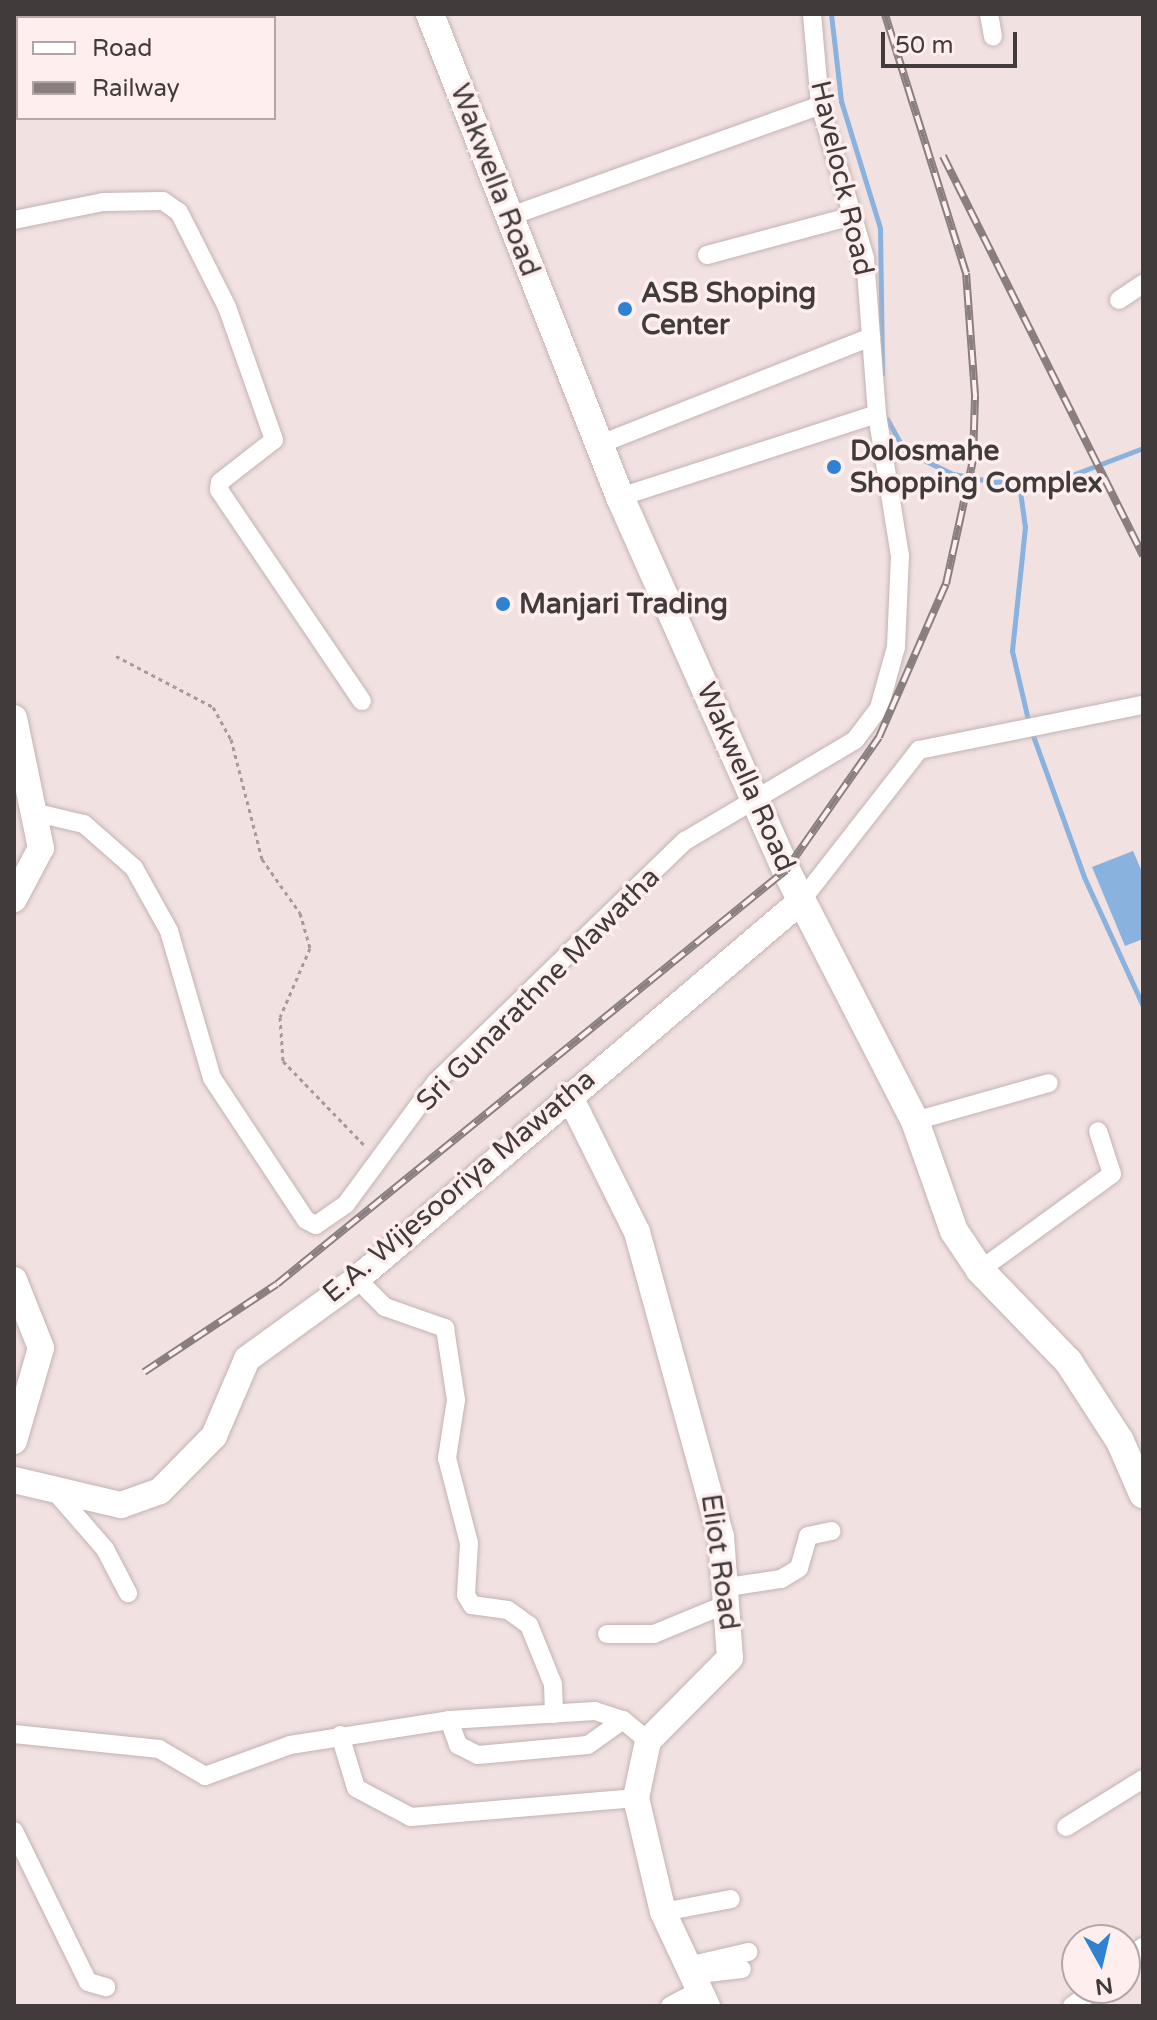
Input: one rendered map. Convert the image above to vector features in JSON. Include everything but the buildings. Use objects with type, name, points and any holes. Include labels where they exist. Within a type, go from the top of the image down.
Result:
[{"type":"main road","name":"Wakwella Road","points":[[430,14],[620,497],[801,901],[915,1121],[954,1231],[980,1270],[1068,1361],[1120,1441],[1143,1494]]},
{"type":"street","name":"Havelock Road","points":[[756,801],[834,759],[879,708],[896,647],[900,556],[877,414],[871,337],[853,216],[820,105],[812,14]]},
{"type":"street","points":[[989,14],[993,37]]},
{"type":"street","points":[[508,217],[820,105]]},
{"type":"street","points":[[14,220],[103,202],[163,201],[179,212],[227,307],[274,440],[220,482],[219,490],[362,701]]},
{"type":"street","points":[[707,255],[853,216]]},
{"type":"street","points":[[1119,300],[1143,284]]},
{"type":"street","points":[[598,445],[871,337]]},
{"type":"street","points":[[620,497],[877,414]]},
{"type":"street","points":[[801,901],[909,758],[1014,728],[1143,705]]},
{"type":"street","points":[[14,718],[37,813],[41,848],[14,899]]},
{"type":"street","name":"Sri Gunarathne Mawatha","points":[[37,813],[84,824],[134,868],[169,931],[212,1078],[306,1220],[327,1222],[436,1082],[685,841],[756,801]]},
{"type":"street","name":"E.A. Wijesooriya Mawatha","points":[[14,1480],[59,1496],[121,1505],[160,1491],[214,1436],[247,1359],[357,1279],[569,1095],[801,901]]},
{"type":"street","points":[[915,1121],[1049,1083]]},
{"type":"street","name":"Eliot Road","points":[[569,1095],[637,1232],[704,1461],[729,1595],[730,1658],[648,1741]]},
{"type":"street","points":[[980,1270],[1112,1174],[1098,1131]]},
{"type":"street","points":[[357,1279],[385,1307],[445,1328],[456,1400],[447,1458],[469,1543],[466,1595],[472,1605],[508,1610],[529,1625],[553,1684],[554,1714]]},
{"type":"street","points":[[14,1280],[41,1348],[14,1441]]},
{"type":"street","points":[[59,1496],[105,1549],[128,1593]]},
{"type":"street","points":[[607,1634],[654,1634],[729,1595],[781,1579],[799,1568],[808,1536],[831,1531]]},
{"type":"street","points":[[14,1734],[159,1749],[205,1776],[340,1735],[449,1720],[595,1711],[623,1720],[648,1741],[636,1798],[663,1912],[697,1985]]},
{"type":"street","points":[[449,1720],[458,1745],[478,1755],[588,1745],[623,1720]]},
{"type":"street","points":[[340,1735],[356,1788],[411,1817],[636,1798]]},
{"type":"street","points":[[1066,1827],[1143,1779]]},
{"type":"street","points":[[14,1831],[88,1982],[106,1987]]},
{"type":"street","points":[[663,1912],[731,1899]]},
{"type":"street","points":[[670,2006],[697,1985],[745,1960]]},
{"type":"path","points":[[116,656],[213,707],[231,739],[262,859],[308,938],[304,976],[280,1017],[283,1061],[378,1157]]},
{"type":"water","points":[[1133,851],[1143,874],[1143,939],[1125,946],[1092,867]]},
{"type":"waterway","points":[[831,14],[841,101],[880,228],[882,374]]},
{"type":"waterway","points":[[887,419],[905,451],[953,474],[994,482],[1072,475],[1143,448]]},
{"type":"waterway","points":[[1019,484],[1025,527],[1012,651],[1029,724]]},
{"type":"waterway","points":[[1032,733],[1084,877],[1143,1006]]},
{"type":"railway","points":[[144,1372],[277,1284],[786,870],[879,737],[946,584],[973,460],[975,395],[966,273],[885,14]]},
{"type":"railway","points":[[943,156],[1143,556]]},
{"type":"place","name":"ASB Shoping Center","points":[[625,309]]},
{"type":"place","name":"Dolosmahe Shopping Complex","points":[[834,467]]},
{"type":"place","name":"Manjari Trading","points":[[503,604]]}]
